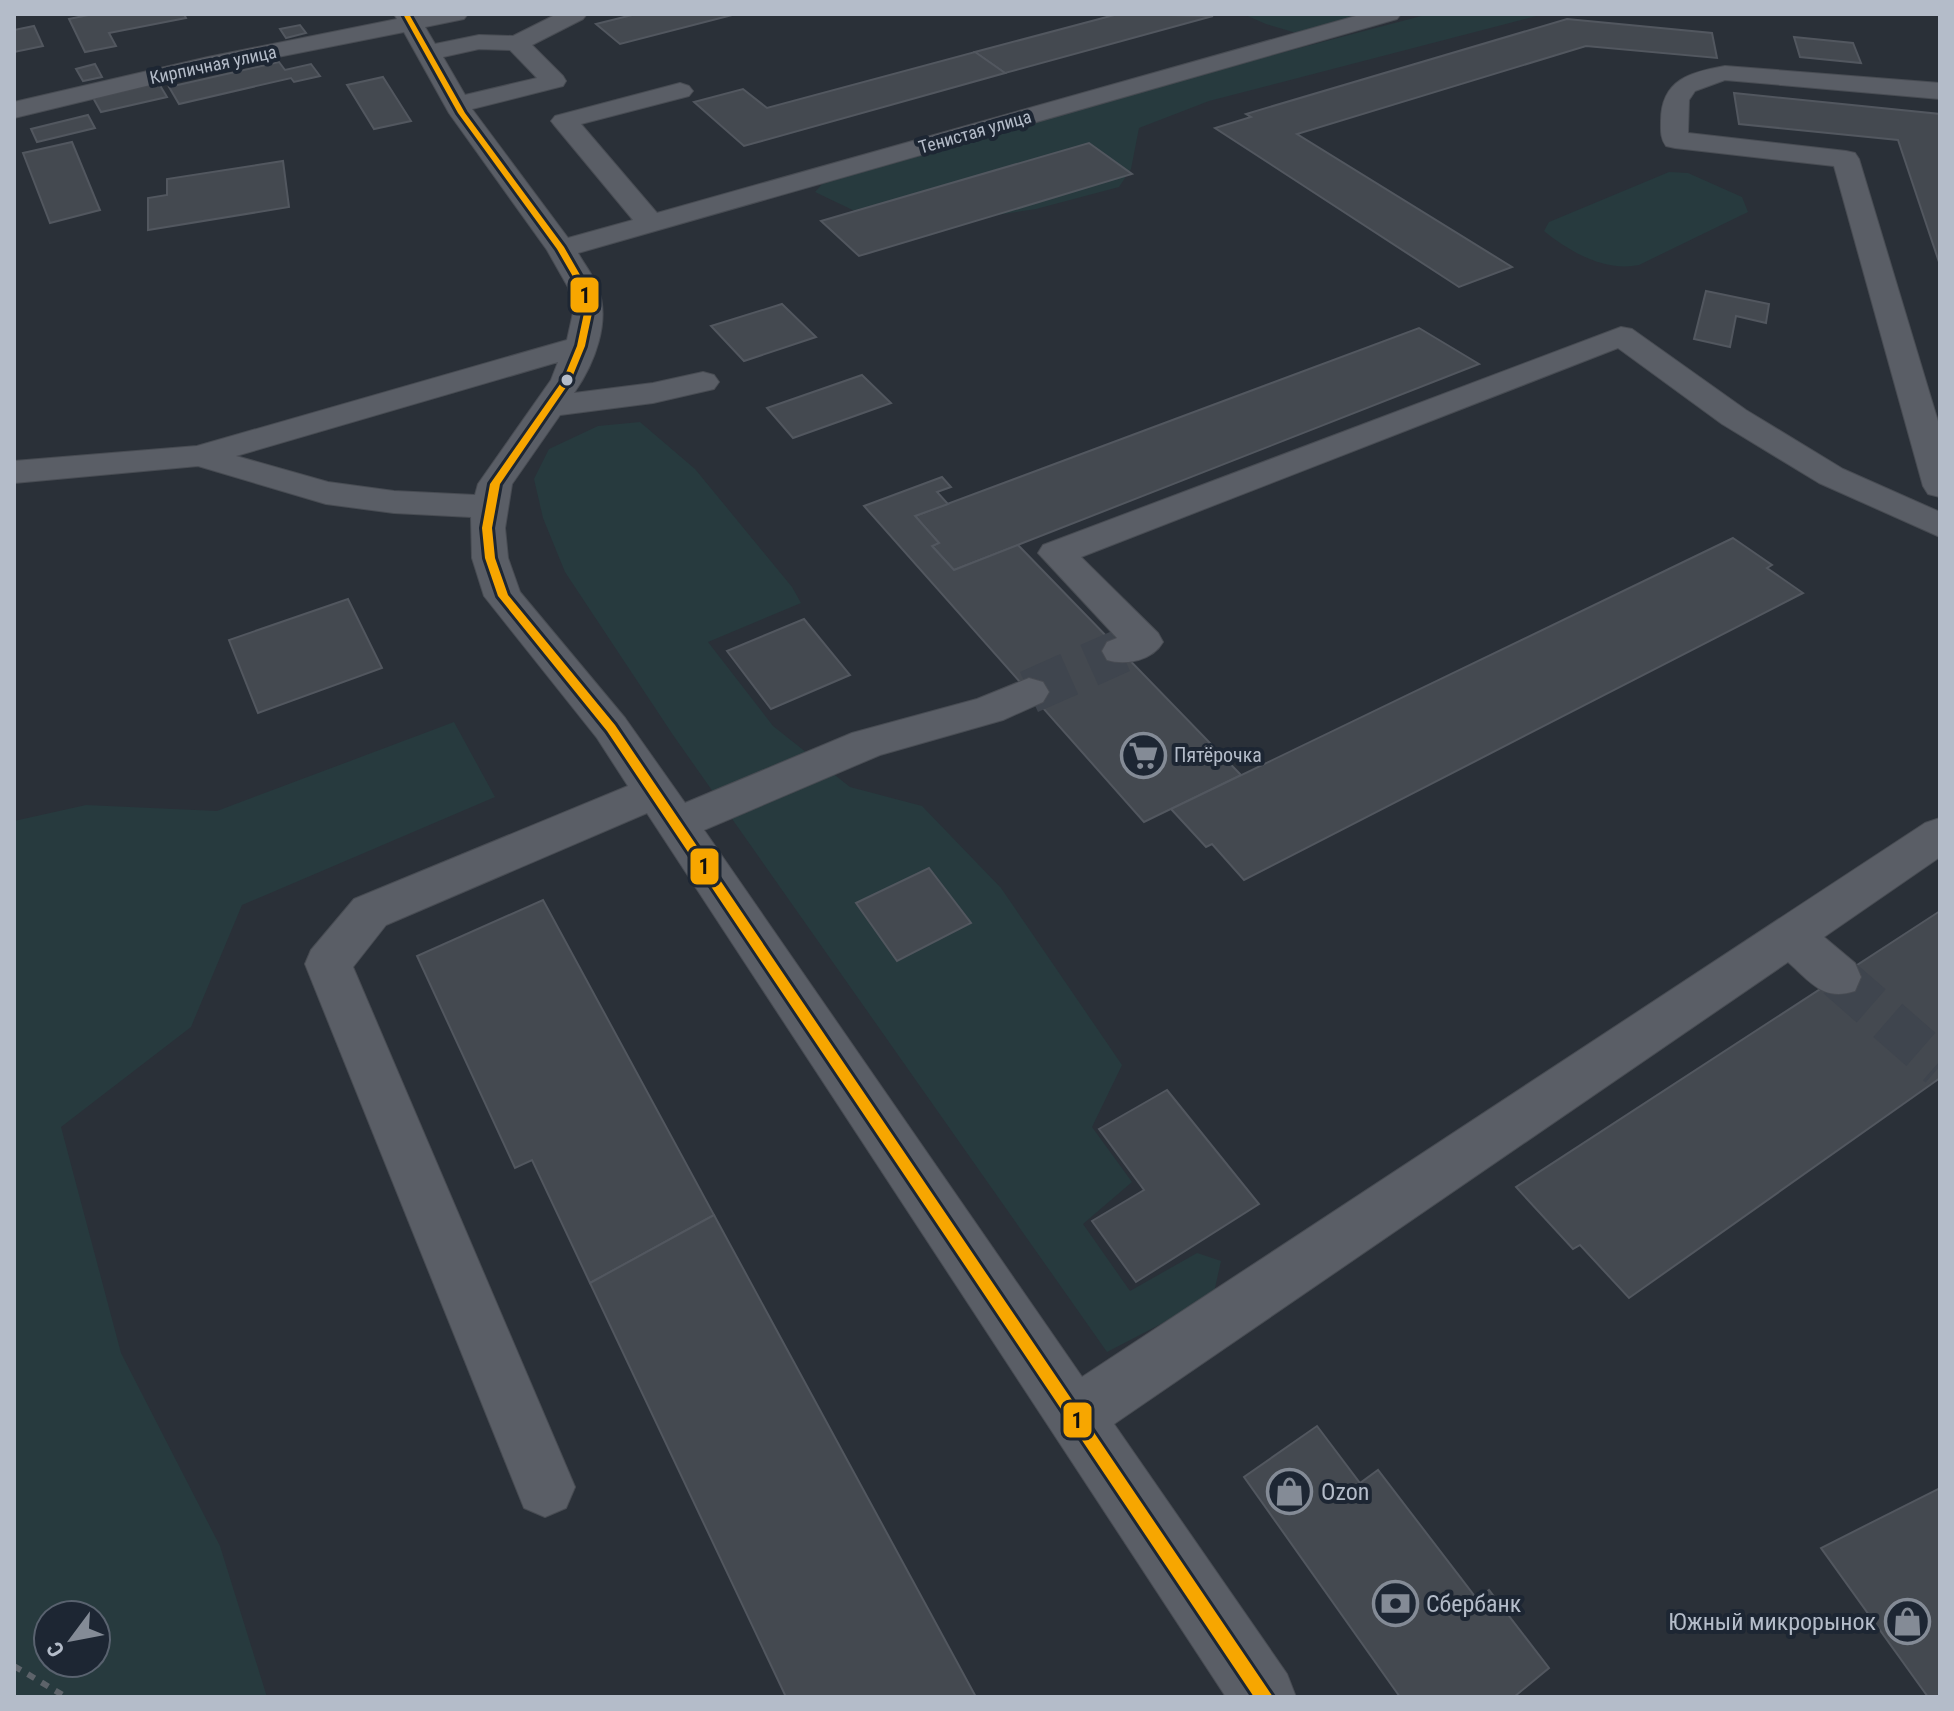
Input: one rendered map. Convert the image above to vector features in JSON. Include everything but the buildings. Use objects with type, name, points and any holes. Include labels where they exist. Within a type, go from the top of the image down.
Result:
[{"type":"street","points":[[416,30],[456,14]]},
{"type":"street","points":[[416,30],[479,42],[517,43],[575,14]]},
{"type":"street","name":"Тенистая улица","points":[[561,249],[1389,14]]},
{"type":"street","points":[[416,30],[457,105],[561,249],[583,287],[588,313],[581,346],[567,380],[495,484],[487,528],[490,558],[503,596],[611,728],[1264,1697]]},
{"type":"street","name":"Кирпичная улица","points":[[14,110],[208,64],[416,30]]},
{"type":"street","points":[[457,105],[554,81],[517,43]]},
{"type":"street","points":[[1940,91],[1725,73],[1703,76],[1676,93],[1673,116],[1675,140],[1846,159],[1940,486]]},
{"type":"street","points":[[651,223],[564,121],[680,91]]},
{"type":"street","points":[[1121,651],[1144,642],[1056,553],[1621,336],[1734,417],[1831,476],[1940,526]]},
{"type":"street","points":[[14,472],[199,456],[581,346]]},
{"type":"street","points":[[550,406],[653,393],[703,382]]},
{"type":"street","points":[[199,456],[326,493],[394,502],[489,507]]},
{"type":"street","points":[[545,1487],[328,964],[370,912],[666,808],[867,744],[989,710],[1029,692]]},
{"type":"street","points":[[1075,1416],[1940,835]]},
{"type":"street","points":[[1790,936],[1838,977]]},
{"type":"path","points":[[14,1666],[66,1697]]},
{"type":"green space","points":[[1243,14],[1389,14],[1310,37]]},
{"type":"green space","points":[[1429,14],[1544,14],[1209,101],[1139,128],[1131,169],[1119,187],[1036,209],[939,224],[861,214],[815,192],[824,182],[1223,68]]},
{"type":"green space","points":[[1669,172],[1688,173],[1742,197],[1748,212],[1639,265],[1601,263],[1565,246],[1544,231],[1549,222]]},
{"type":"green space","points":[[640,422],[695,469],[792,587],[801,603],[708,642],[773,726],[850,787],[922,806],[1001,888],[1122,1065],[1092,1127],[1132,1182],[1083,1224],[1130,1291],[1197,1253],[1221,1261],[1213,1297],[1107,1352],[673,735],[565,572],[543,518],[534,479],[549,449],[598,426]]},
{"type":"green space","points":[[454,722],[495,797],[242,905],[191,1027],[61,1127],[121,1353],[220,1546],[267,1697],[14,1697],[14,821],[86,805],[217,811]]},
{"type":"tunnel","points":[[1029,692],[1121,651]]},
{"type":"tunnel","points":[[1838,977],[1940,1066]]},
{"type":"transit line","name":"1","points":[[406,14],[462,113],[561,249],[583,287],[588,313],[581,346],[567,380],[495,484],[487,528],[490,558],[503,596],[611,728],[1264,1697]]},
{"type":"place","name":"Пятёрочка","points":[[1143,755]]},
{"type":"place","name":"Ozon","points":[[1290,1492]]},
{"type":"place","name":"Сбербанк","points":[[1395,1604]]},
{"type":"place","name":"Южный микрорынок","points":[[1907,1622]]}]
